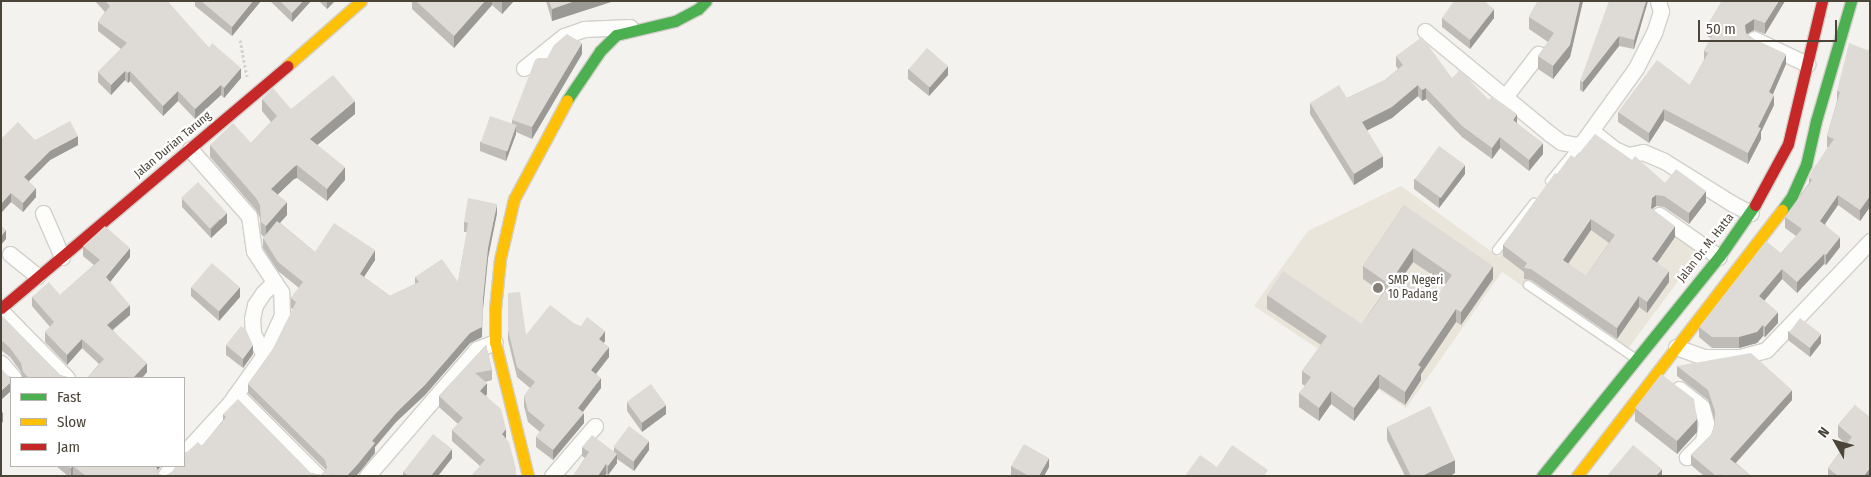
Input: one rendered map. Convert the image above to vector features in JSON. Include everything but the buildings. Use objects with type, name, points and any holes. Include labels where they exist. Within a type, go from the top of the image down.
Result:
[{"type":"main road","name":"Jalan Durian Tarung","points":[[1,310],[37,276],[251,98],[361,1]]},
{"type":"main road","points":[[528,476],[495,342],[494,309],[500,259],[505,230],[514,199],[570,96],[600,51],[616,35],[675,22],[698,9],[706,1]]},
{"type":"main road","name":"Jalan Dr. M. Hatta","points":[[1542,476],[1719,257],[1751,213],[1788,144],[1822,1]]},
{"type":"main road","points":[[1577,476],[1658,373],[1792,196],[1806,165],[1816,121],[1851,1]]},
{"type":"street","points":[[1425,31],[1504,98],[1561,142],[1576,146],[1582,143],[1592,131],[1636,68],[1645,52],[1661,11],[1658,1]]},
{"type":"street","points":[[524,68],[564,36],[584,28],[612,26],[654,28]]},
{"type":"street","points":[[1754,39],[1807,64]]},
{"type":"street","points":[[1840,40],[1855,46]]},
{"type":"street","points":[[1504,98],[1538,54]]},
{"type":"street","points":[[1592,131],[1614,149],[1628,155],[1643,152],[1664,162],[1732,204],[1751,213]]},
{"type":"street","points":[[185,451],[236,394],[264,355],[282,315],[281,292],[254,250],[249,216],[190,149]]},
{"type":"street","points":[[43,213],[62,256]]},
{"type":"street","points":[[1659,215],[1719,257]]},
{"type":"street","points":[[1676,347],[1703,357],[1740,358],[1766,350],[1870,241]]},
{"type":"street","points":[[10,254],[37,276]]},
{"type":"street","points":[[264,355],[253,333],[252,319],[259,299],[274,282]]},
{"type":"street","points":[[1,310],[66,377]]},
{"type":"street","points":[[367,476],[477,349],[495,342]]},
{"type":"street","points":[[1,363],[13,377]]},
{"type":"street","points":[[1658,373],[1702,407],[1706,423],[1706,434],[1703,441],[1687,457]]},
{"type":"street","points":[[236,394],[318,476]]},
{"type":"street","points":[[552,476],[595,426]]},
{"type":"lane","points":[[1544,188],[1582,143]]},
{"type":"lane","points":[[1497,250],[1539,196]]},
{"type":"lane","points":[[1528,285],[1635,359]]},
{"type":"path","points":[[240,40],[251,98]]},
{"type":"shaded area","name":"SMP Negeri 10 Padang","points":[[1568,162],[1699,253],[1624,354],[1502,272],[1406,408],[1254,306],[1308,231],[1401,186],[1499,257]]},
{"type":"traffic: fast","points":[[567,100],[600,51],[616,35],[675,21],[698,9],[706,1]]},
{"type":"traffic: fast","points":[[1782,210],[1792,196],[1806,165],[1816,121],[1851,1]]},
{"type":"traffic: fast","points":[[1542,476],[1719,257],[1755,205]]},
{"type":"traffic: slow","points":[[287,66],[361,1]]},
{"type":"traffic: slow","points":[[528,476],[495,342],[495,309],[500,259],[514,199],[567,100]]},
{"type":"traffic: slow","points":[[1577,476],[1782,210]]},
{"type":"traffic: jam","points":[[1755,205],[1788,144],[1822,1]]},
{"type":"traffic: jam","points":[[1,308],[287,66]]},
{"type":"place","name":"SMP Negeri 10 Padang","points":[[1378,288]]}]
